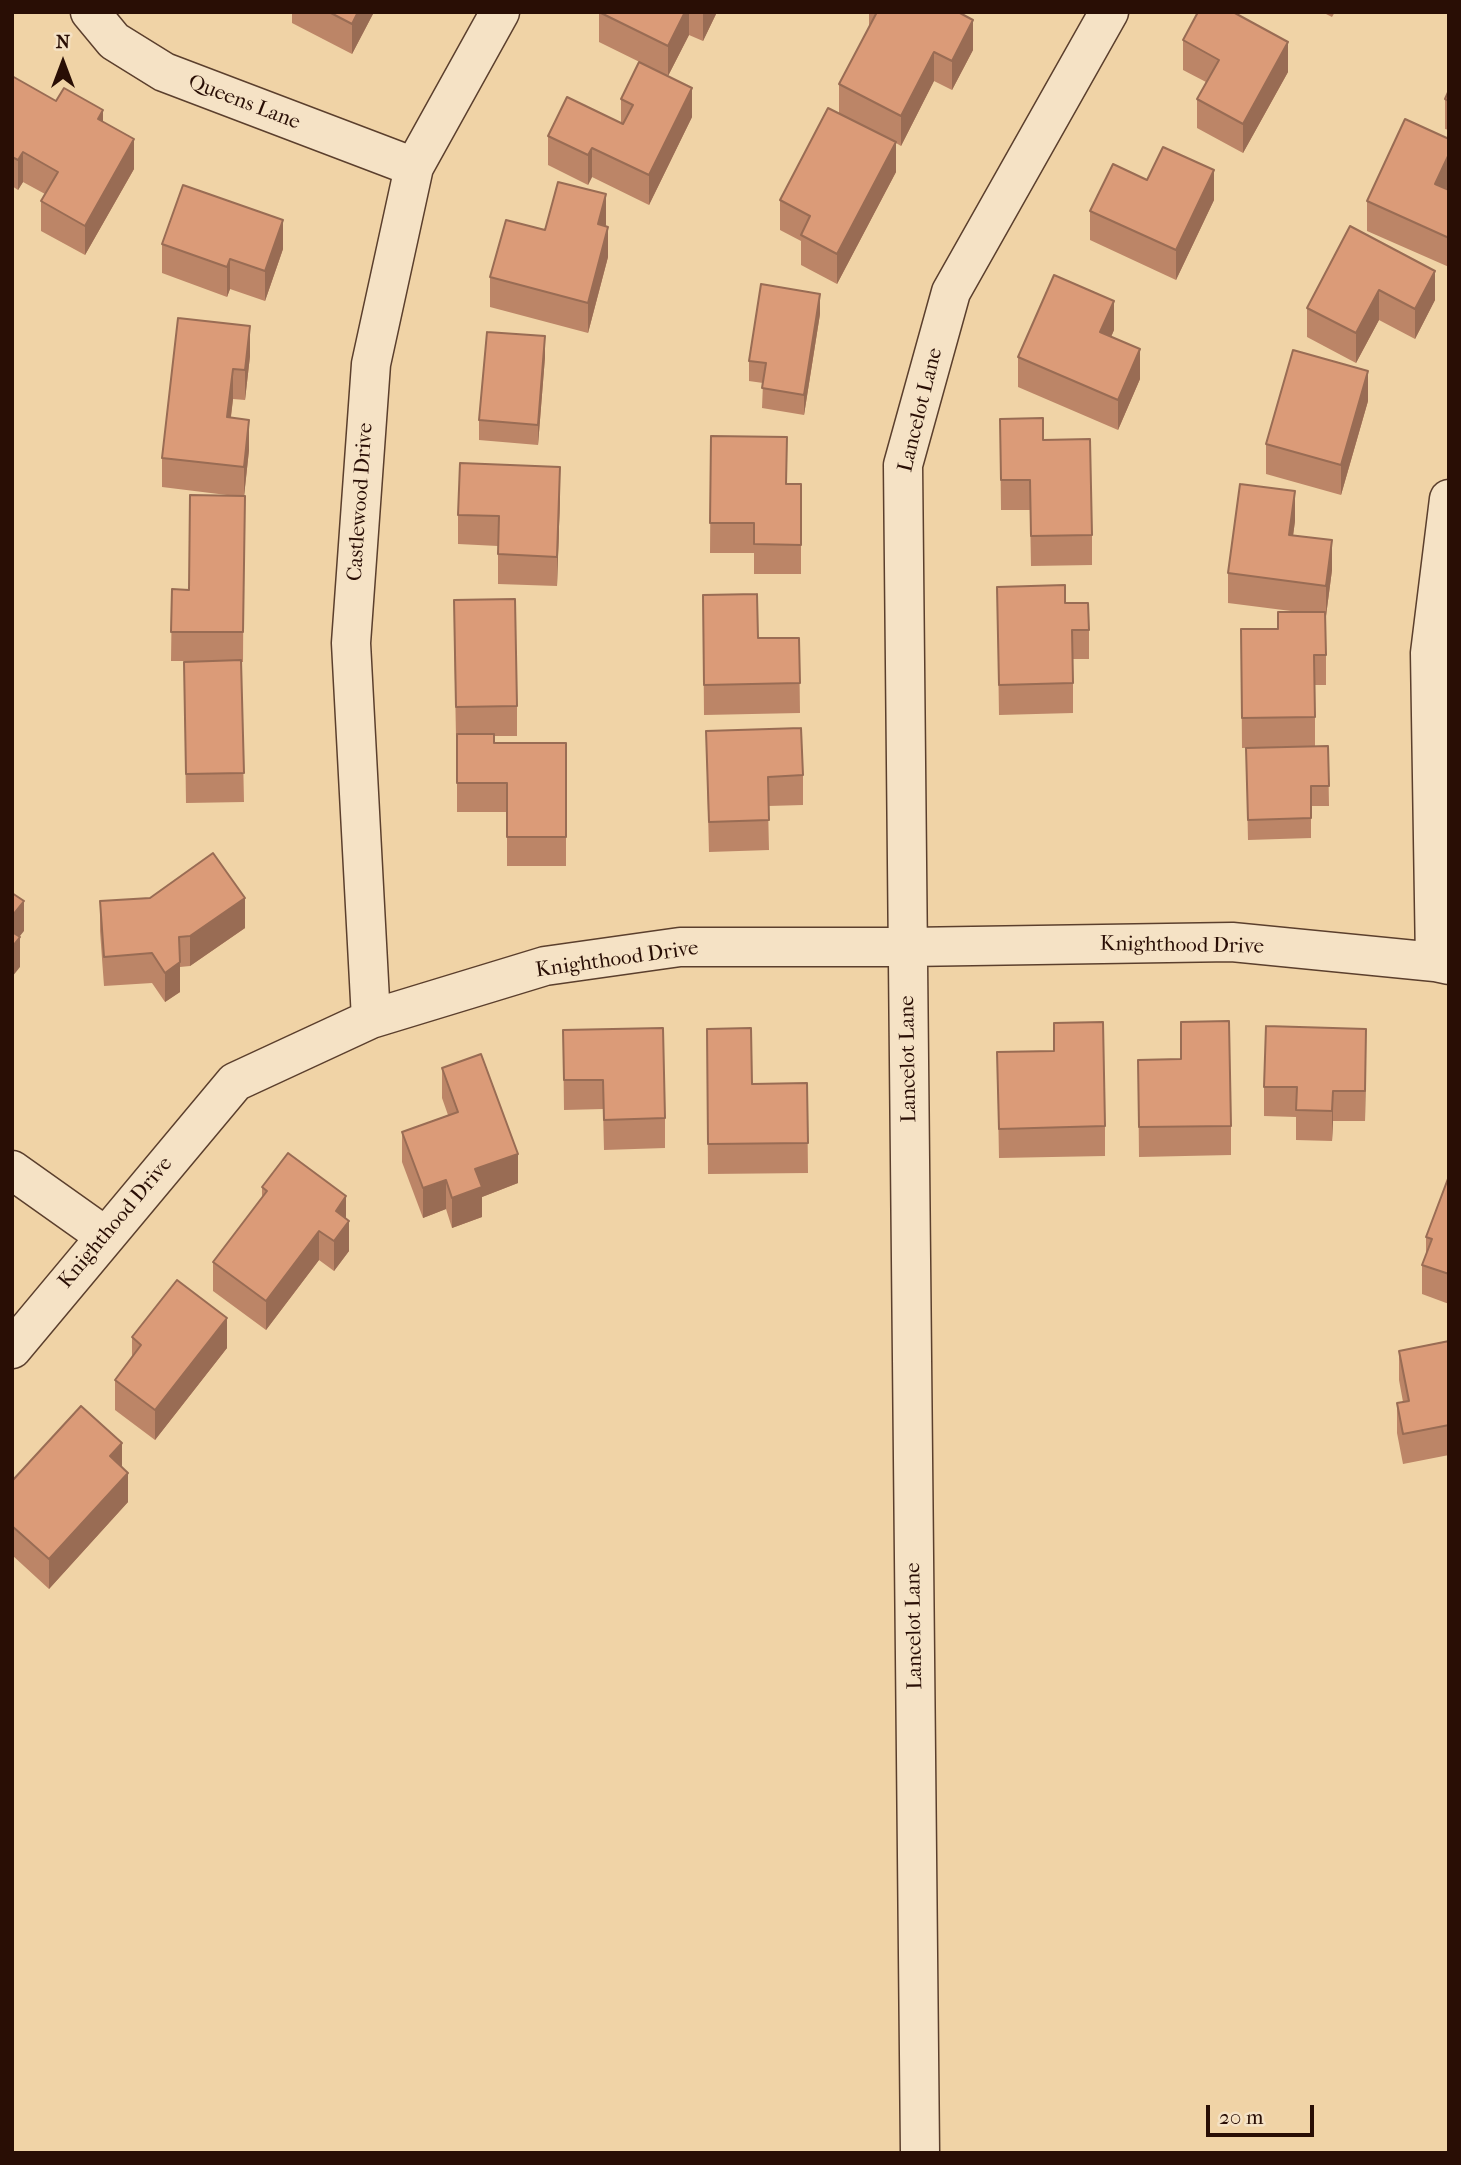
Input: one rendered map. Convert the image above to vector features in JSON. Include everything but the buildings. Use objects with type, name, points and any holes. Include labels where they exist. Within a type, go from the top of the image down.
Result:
[{"type":"street","name":"Queens Lane","points":[[90,12],[114,41],[164,72],[414,167]]},
{"type":"street","name":"Castlewood Drive","points":[[371,1019],[351,643],[371,364],[414,167],[500,12]]},
{"type":"street","name":"Lancelot Lane","points":[[920,2153],[903,465],[951,292],[1109,12]]},
{"type":"street","points":[[1442,963],[1430,653],[1449,499]]},
{"type":"street","name":"Knighthood Drive","points":[[12,1349],[235,1082],[371,1019],[545,966],[680,947],[1232,942],[1442,963]]},
{"type":"street","points":[[12,1170],[105,1236]]}]
